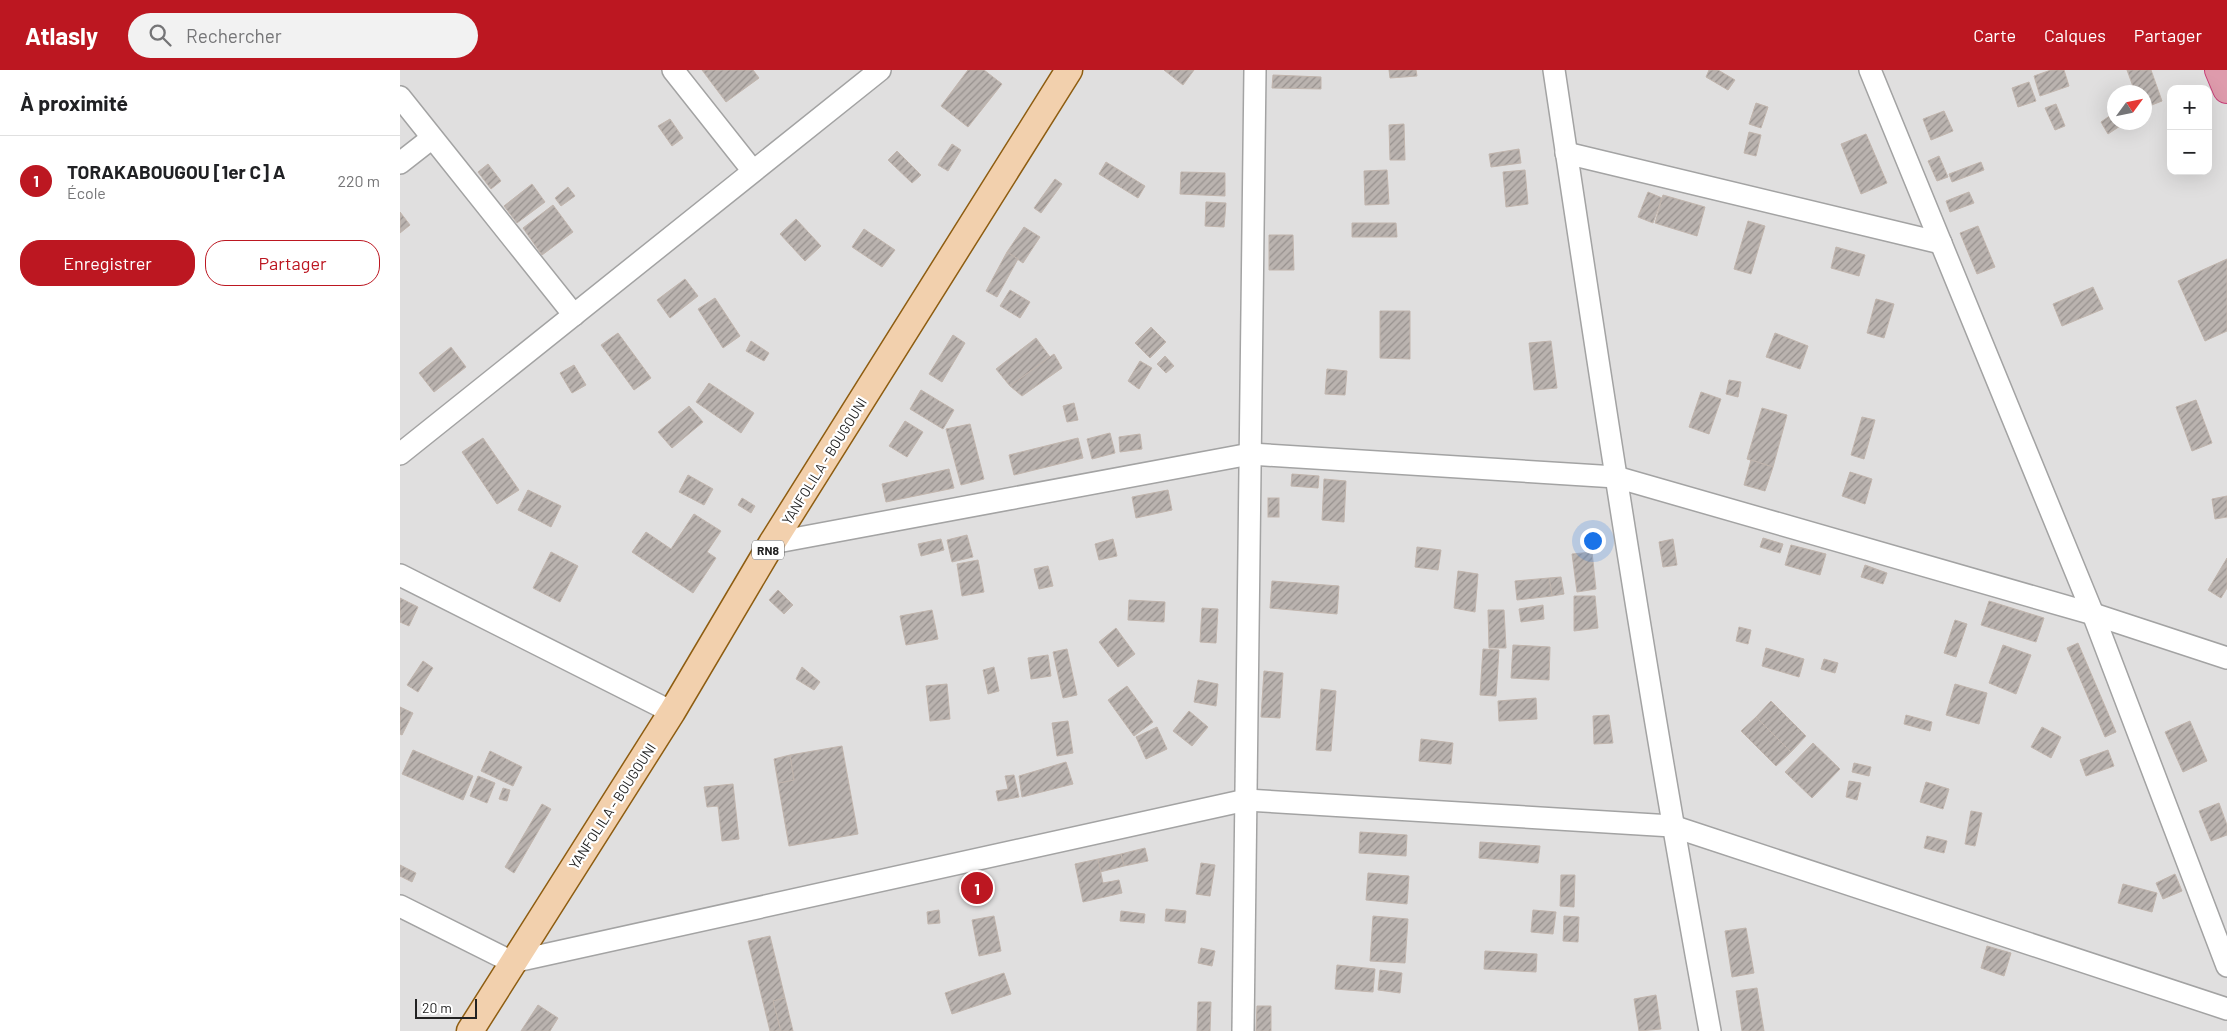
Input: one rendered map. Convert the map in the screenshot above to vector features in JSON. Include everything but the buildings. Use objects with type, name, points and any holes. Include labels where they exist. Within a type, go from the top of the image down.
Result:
[{"type":"highway","points":[[2219,70],[2227,89]]},
{"type":"main road","name":"YANFOLILA - BOUGOUNI","points":[[470,1031],[672,712],[772,543],[1069,70]]},
{"type":"street","points":[[673,70],[754,171]]},
{"type":"street","points":[[400,454],[880,70]]},
{"type":"street","points":[[1243,1031],[1255,70]]},
{"type":"street","points":[[1554,70],[1616,477],[1672,826],[1710,1031]]},
{"type":"street","points":[[1870,70],[2093,614],[2227,966]]},
{"type":"street","points":[[400,97],[574,315]]},
{"type":"street","points":[[400,163],[432,138]]},
{"type":"street","points":[[1566,153],[1941,243]]},
{"type":"street","points":[[772,543],[1250,454],[1616,477],[2093,614],[2227,658]]},
{"type":"street","points":[[400,575],[672,712]]},
{"type":"street","points":[[400,906],[512,962],[1246,800],[1672,826],[2227,1009]]},
{"type":"shaded area","points":[[400,70],[2227,70],[2227,1031],[400,1031]]},
{"type":"place","name":"TORAKABOUGOU [1er C] A","points":[[977,888]]}]
